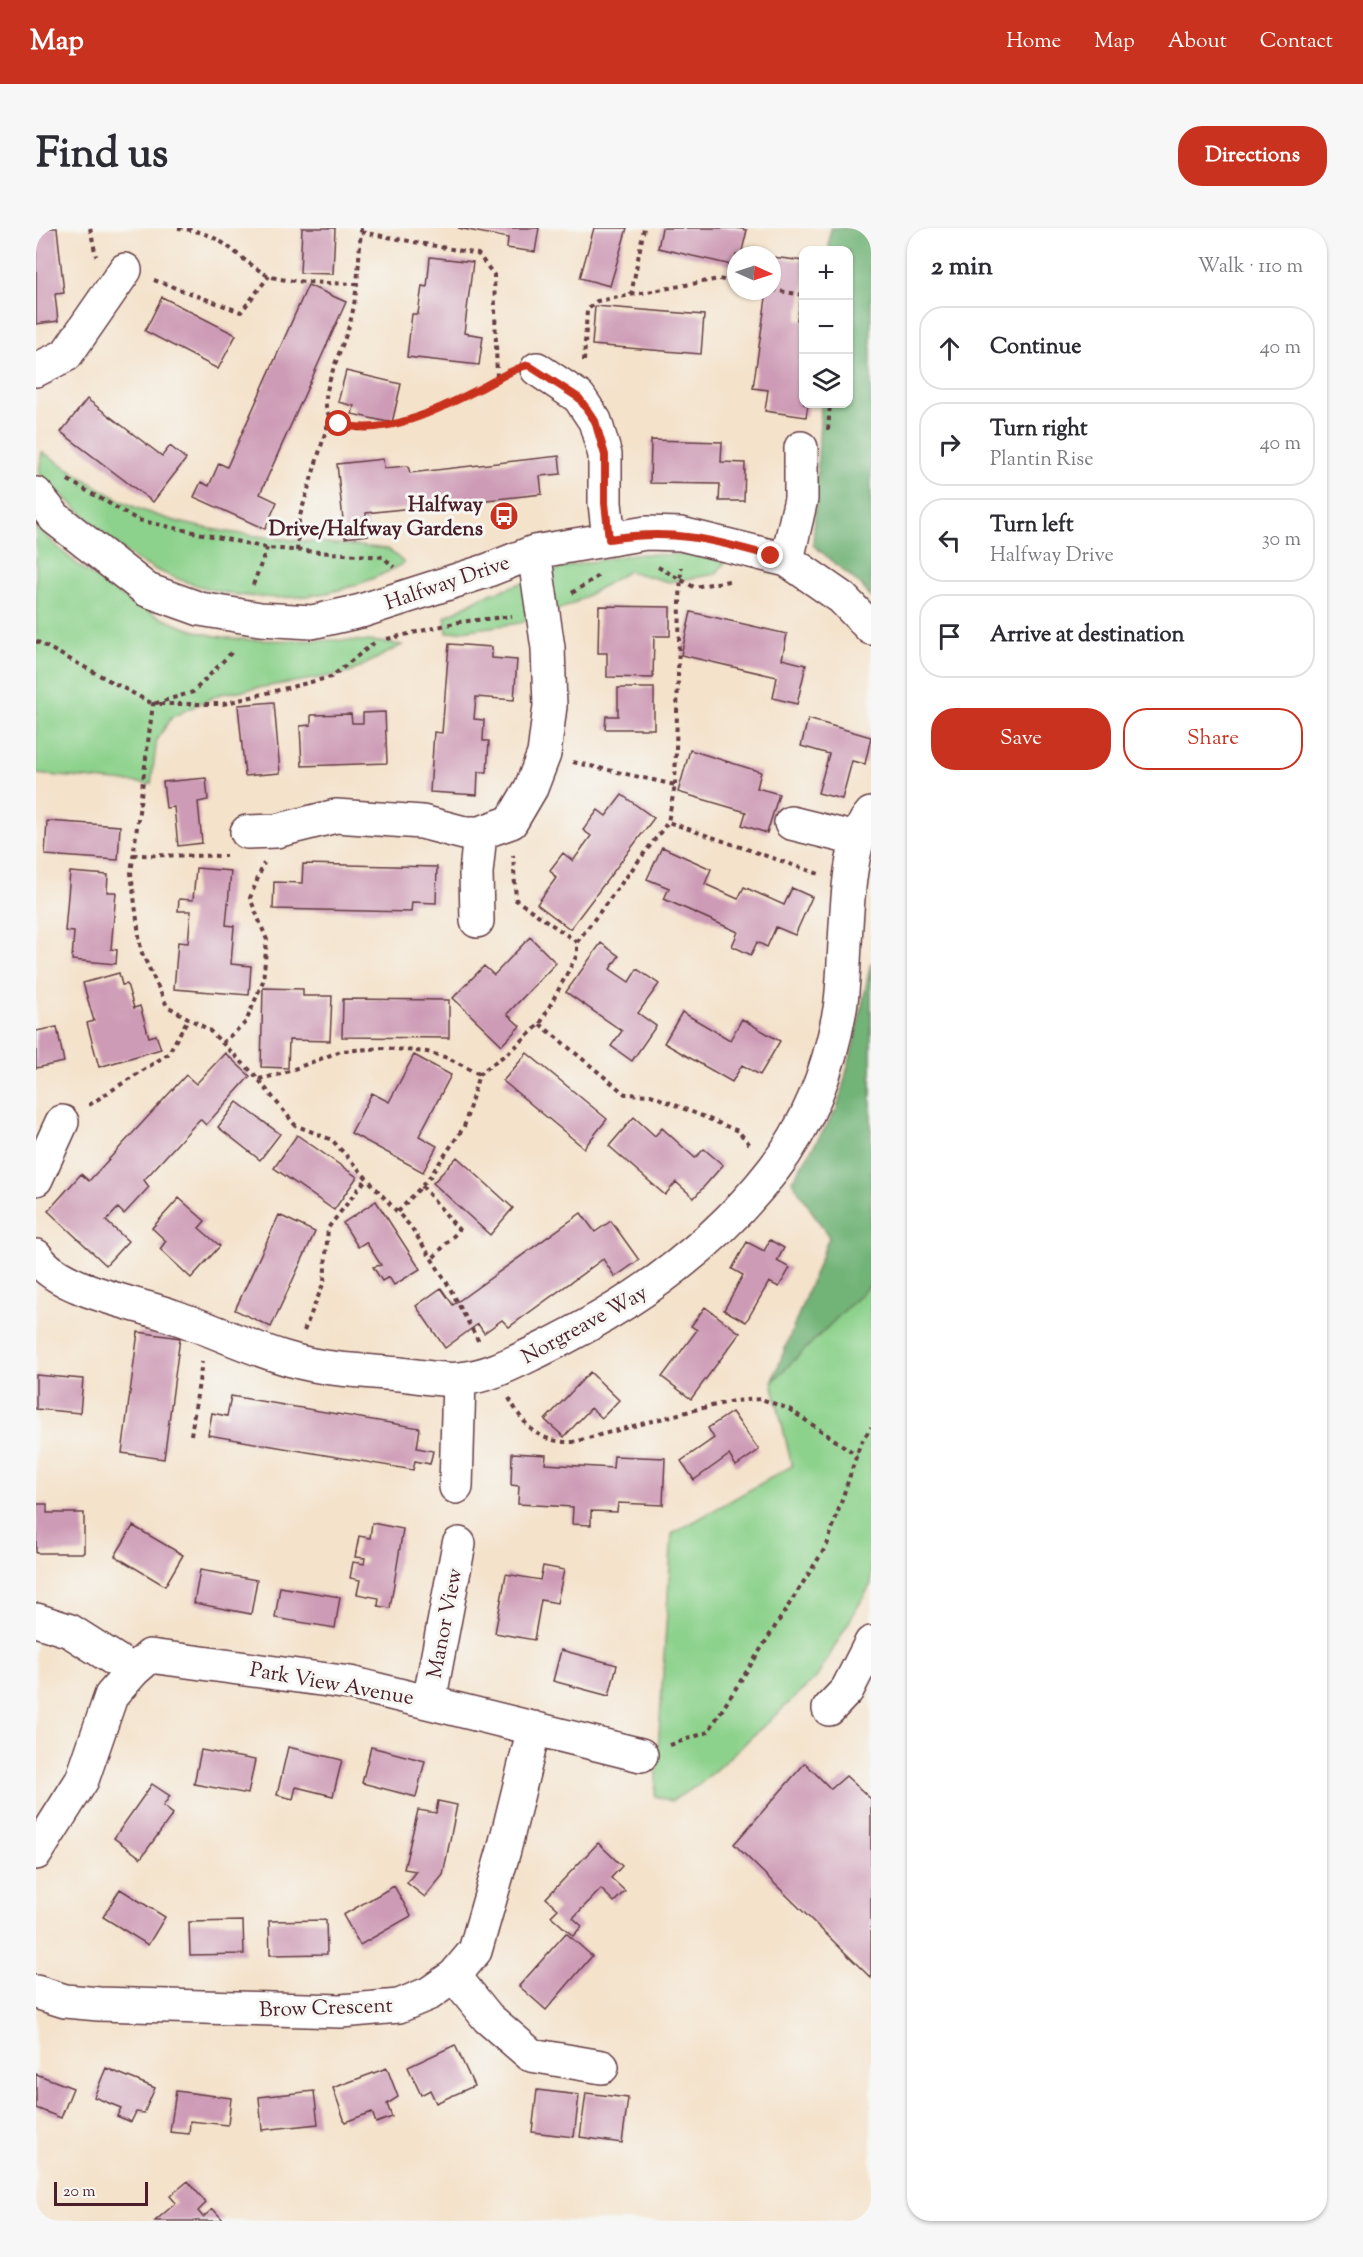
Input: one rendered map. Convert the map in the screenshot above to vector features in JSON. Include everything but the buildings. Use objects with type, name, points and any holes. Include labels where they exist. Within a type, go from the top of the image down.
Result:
[{"type":"street","points":[[36,370],[66,355],[124,270]]},
{"type":"street","points":[[537,369],[579,398],[595,421],[605,455],[605,503],[609,539]]},
{"type":"street","points":[[779,558],[801,499],[801,448]]},
{"type":"street","name":"Halfway Drive","points":[[36,494],[55,518],[147,590],[200,609],[260,619],[312,622],[361,611],[425,592],[534,552],[646,533],[681,534],[779,558],[842,598],[871,628]]},
{"type":"street","points":[[262,831],[336,816],[422,822],[464,833],[480,832],[511,822],[531,788],[544,754],[550,706],[548,648],[534,552]]},
{"type":"street","points":[[791,823],[864,827]]},
{"type":"street","name":"Norgreave Way","points":[[36,1256],[60,1278],[292,1360],[338,1368],[459,1379],[495,1373],[580,1331],[658,1282],[708,1242],[773,1170],[802,1125],[825,1072],[840,1009],[850,864],[864,827]]},
{"type":"street","points":[[477,921],[476,873],[480,832]]},
{"type":"street","points":[[36,1179],[62,1122]]},
{"type":"street","points":[[456,1487],[459,1379]]},
{"type":"street","name":"Manor View","points":[[429,1702],[459,1544]]},
{"type":"street","points":[[36,1620],[70,1631],[133,1671]]},
{"type":"street","points":[[829,1709],[847,1690],[871,1643]]},
{"type":"street","name":"Park View Avenue","points":[[36,1853],[82,1780],[111,1696],[150,1656],[191,1659],[350,1683],[641,1755]]},
{"type":"street","name":"Brow Crescent","points":[[36,1992],[65,2001],[99,2004],[341,2011],[399,2006],[430,1993],[454,1976],[475,1951],[534,1728]]},
{"type":"street","points":[[454,1976],[488,2018],[531,2055],[602,2067]]},
{"type":"path","points":[[178,228],[199,231],[216,237],[269,276],[355,284]]},
{"type":"path","points":[[631,295],[644,228]]},
{"type":"path","points":[[497,379],[494,275],[478,254],[361,230],[352,317],[328,390],[326,405],[330,417],[339,424],[354,428],[380,427],[412,419],[497,379],[519,368],[528,365],[537,369]]},
{"type":"path","points":[[124,270],[241,312],[269,276]]},
{"type":"path","points":[[579,398],[587,310],[597,301],[719,279],[727,281]]},
{"type":"path","points":[[781,291],[799,294]]},
{"type":"path","points":[[297,551],[299,519],[330,417]]},
{"type":"path","points":[[67,479],[138,520],[267,548],[382,557],[425,592]]},
{"type":"path","points":[[398,1212],[422,1186],[464,1127],[479,1074],[513,1049],[540,1024],[577,955],[578,942],[668,822],[675,785],[681,534]]},
{"type":"path","points":[[252,588],[267,548]]},
{"type":"path","points":[[651,566],[694,587],[730,581],[779,558]]},
{"type":"path","points":[[36,641],[153,704],[223,704],[331,677],[377,640],[406,636],[459,622],[504,618],[541,609],[582,588],[605,571]]},
{"type":"path","points":[[153,704],[193,692],[232,652]]},
{"type":"path","points":[[153,704],[131,873],[141,951],[167,1006],[208,1030],[222,1043],[258,1079],[295,1125],[333,1140],[398,1212],[432,1259],[520,1417],[539,1436],[555,1443],[573,1443],[733,1401],[761,1399],[789,1409],[857,1455]]},
{"type":"path","points":[[544,754],[675,785]]},
{"type":"path","points":[[511,822],[516,900],[578,942]]},
{"type":"path","points":[[668,822],[850,885]]},
{"type":"path","points":[[133,855],[236,856],[262,831]]},
{"type":"path","points":[[222,1043],[246,1022],[263,981],[267,940],[250,898],[262,831]]},
{"type":"path","points":[[62,1122],[168,1054],[188,1019]]},
{"type":"path","points":[[540,1024],[625,1094],[651,1095],[738,1131],[773,1170]]},
{"type":"path","points":[[258,1079],[281,1074],[341,1051],[384,1048],[427,1052],[448,1058],[479,1074]]},
{"type":"path","points":[[292,1360],[324,1282],[328,1228],[367,1178]]},
{"type":"path","points":[[422,1186],[459,1230],[432,1259]]},
{"type":"path","points":[[191,1435],[207,1330]]},
{"type":"path","points":[[641,1755],[708,1732],[827,1545],[857,1455],[871,1427]]},
{"type":"green space","points":[[830,228],[871,228],[871,598],[862,586],[813,545],[821,408],[853,408],[853,246],[829,246]]},
{"type":"green space","points":[[42,452],[117,498],[156,515],[187,524],[255,536],[388,549],[404,563],[371,579],[338,590],[305,596],[271,598],[237,595],[204,587],[171,576],[128,554],[39,473]]},
{"type":"green space","points":[[36,525],[75,562],[124,597],[150,612],[203,633],[251,640],[359,641],[402,645],[349,673],[220,694],[172,717],[157,739],[151,784],[36,774]]},
{"type":"green space","points":[[633,554],[696,555],[725,562],[716,574],[669,582],[628,571],[571,605],[520,623],[447,633],[445,617],[482,597],[569,566]]},
{"type":"green space","points":[[871,962],[871,1284],[772,1382],[829,1237],[792,1181],[837,1109],[856,1035]]},
{"type":"green space","points":[[871,1284],[871,1584],[817,1677],[699,1785],[671,1801],[655,1796],[672,1534],[792,1466],[772,1382]]},
{"type":"place","name":"Halfway Drive/Halfway Gardens","points":[[504,516]]},
{"type":"route","points":[[339,424],[354,428],[380,427],[412,419],[528,365],[579,398],[595,421],[605,455],[605,503],[609,539],[646,533],[681,534],[738,546],[771,556]]}]
